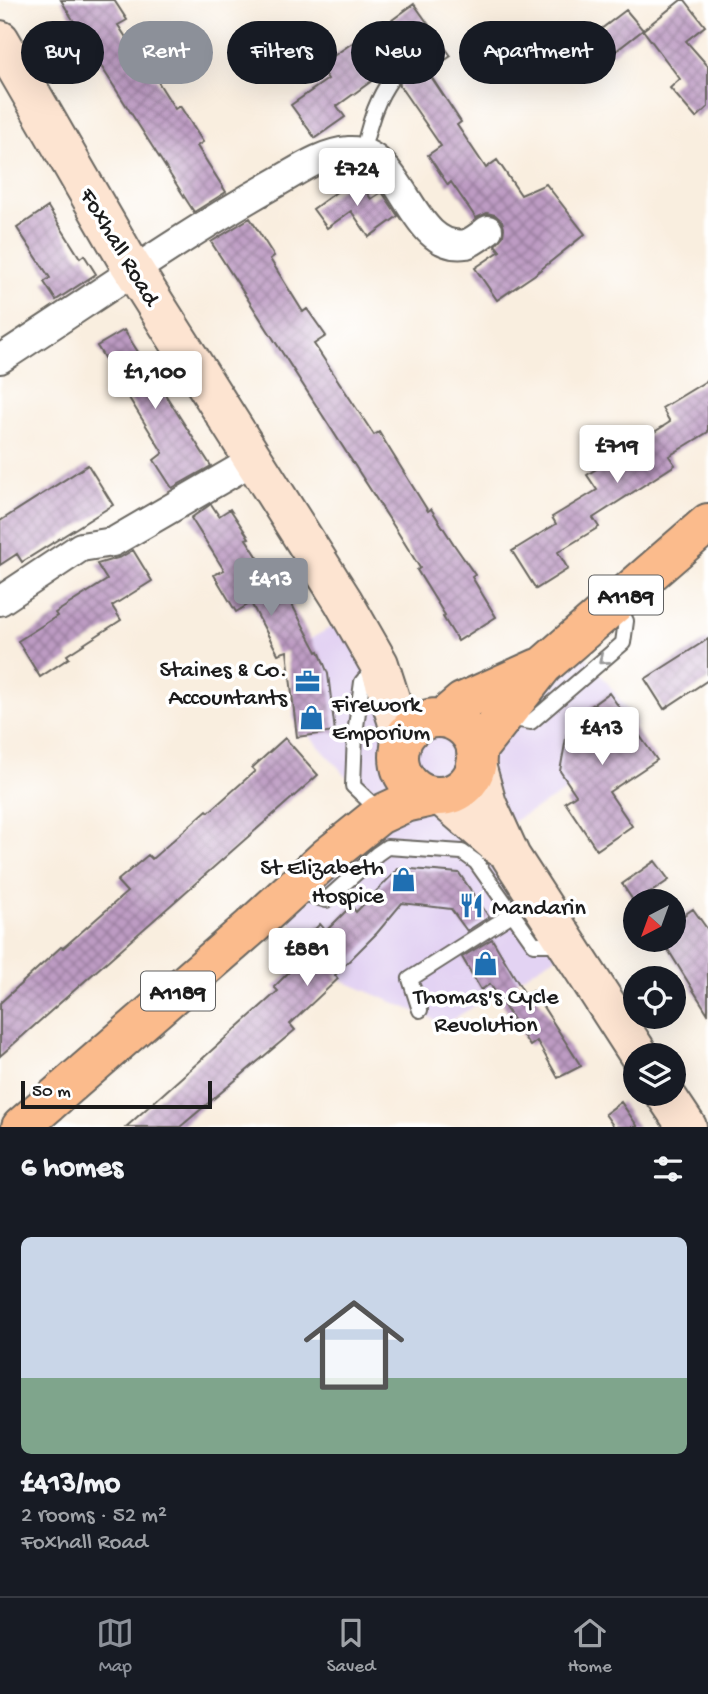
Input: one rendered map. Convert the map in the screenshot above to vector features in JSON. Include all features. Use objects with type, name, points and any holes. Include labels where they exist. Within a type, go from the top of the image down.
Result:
[{"type":"main road","name":"A1189","points":[[476,758],[502,717],[543,666],[708,523]]},
{"type":"main road","name":"A1189","points":[[439,718],[462,702],[543,666]]},
{"type":"main road","points":[[327,857],[379,815],[405,803],[439,796],[462,788],[469,781],[476,758],[468,733],[460,725],[439,718],[415,724],[400,751],[400,768],[414,788],[424,794],[439,796]]},
{"type":"main road","name":"A1189","points":[[21,1127],[251,927],[327,857],[371,803],[400,751]]},
{"type":"street","name":"Foxhall Road","points":[[0,40],[135,272],[343,601],[379,664],[397,720],[400,751]]},
{"type":"street","points":[[0,359],[135,272],[211,219],[323,157],[349,151],[379,160],[432,234],[450,244],[468,244],[488,230]]},
{"type":"street","points":[[0,601],[80,547],[113,542],[254,460]]},
{"type":"street","name":"Foxhall Road","points":[[379,664],[439,718]]},
{"type":"street","points":[[476,758],[487,804],[511,858],[631,1043]]},
{"type":"street","points":[[439,796],[511,858]]},
{"type":"street","points":[[673,1106],[687,1127]]},
{"type":"lane","points":[[362,153],[373,111],[388,84]]},
{"type":"lane","points":[[502,717],[531,722],[622,643],[626,621],[616,603]]},
{"type":"lane","points":[[371,803],[353,786],[355,734],[362,682],[379,664]]},
{"type":"lane","points":[[292,889],[326,900],[387,847],[462,852],[476,862],[534,944],[551,944],[563,939]]},
{"type":"lane","points":[[419,1010],[410,979],[512,915]]},
{"type":"shaded area","points":[[351,616],[415,724],[573,641],[637,724],[616,740],[625,758],[494,832],[570,948],[445,1024],[343,981],[275,905],[371,803],[293,718],[296,647]]},
{"type":"building","points":[[61,0],[114,0],[127,20],[118,21],[118,84],[159,84],[175,109],[180,106],[203,142],[197,146],[226,192],[194,212],[104,71],[104,21],[74,21]]},
{"type":"building","points":[[681,0],[685,0],[705,26],[686,41],[708,66],[708,107],[696,118],[670,88],[680,79],[643,30]]},
{"type":"building","points":[[414,4],[426,21],[391,21]]},
{"type":"building","points":[[626,10],[643,30],[616,51],[616,21],[612,21]]},
{"type":"building","points":[[351,44],[351,84],[368,84],[337,106],[345,117],[315,138],[291,105],[321,84],[337,84],[337,54]]},
{"type":"building","points":[[445,48],[451,56],[445,60]]},
{"type":"building","points":[[436,84],[461,122],[457,125],[486,168],[497,160],[521,195],[546,184],[585,234],[534,275],[497,300],[475,268],[500,251],[495,245],[503,236],[502,221],[487,213],[476,218],[451,182],[448,185],[428,155],[441,146],[399,85]]},
{"type":"building","points":[[356,178],[371,199],[382,192],[398,216],[369,237],[351,211],[327,228],[313,209]]},
{"type":"building","points":[[48,207],[80,258],[84,255],[96,274],[56,300],[44,282],[50,278],[17,228]]},
{"type":"building","points":[[250,218],[274,256],[270,259],[303,312],[307,309],[326,336],[314,344],[374,435],[379,432],[428,511],[431,509],[475,575],[472,577],[496,617],[458,641],[417,570],[420,568],[211,242]]},
{"type":"building","points":[[124,330],[211,466],[172,488],[154,460],[163,453],[97,346]]},
{"type":"building","points":[[708,380],[708,432],[669,456],[675,465],[593,518],[599,527],[558,552],[568,569],[536,589],[512,551],[556,524],[552,517],[597,490],[587,475],[670,422],[662,408]]},
{"type":"building","points":[[88,465],[113,505],[22,562],[17,554],[0,565],[0,521]]},
{"type":"building","points":[[211,504],[219,516],[230,509],[249,538],[246,539],[286,601],[289,599],[317,652],[319,651],[328,674],[335,732],[297,737],[287,651],[278,654],[251,603],[236,612],[214,575],[224,570],[191,518]]},
{"type":"building","points":[[133,550],[152,581],[112,606],[121,620],[67,655],[69,658],[40,677],[18,641],[57,616],[55,613],[107,580],[97,564],[121,557]]},
{"type":"building","points":[[708,639],[708,680],[664,709],[645,679]]},
{"type":"building","points":[[609,693],[657,760],[609,792],[632,826],[597,850],[565,802],[576,795],[560,771],[569,722]]},
{"type":"building","points":[[285,738],[318,775],[0,1056],[0,1003],[127,892],[117,881],[148,855],[152,859],[207,810],[209,812],[255,771],[252,768]]},
{"type":"building","points":[[655,861],[669,880],[656,889],[625,889],[622,884]]},
{"type":"building","points":[[399,868],[459,873],[489,917],[467,931],[451,909],[402,903],[377,933],[335,975],[338,979],[290,1024],[295,1030],[180,1127],[126,1127],[278,991],[274,987],[313,948],[304,940],[320,924],[326,931],[351,906],[356,912]]},
{"type":"building","points":[[693,909],[708,930],[708,1014],[686,979],[686,966],[678,966],[669,952],[686,952],[686,914]]},
{"type":"building","points":[[492,939],[526,996],[533,991],[581,1066],[558,1078],[537,1041],[530,1046],[490,984],[481,990],[462,957]]},
{"type":"building","points":[[621,1102],[638,1127],[614,1127],[605,1114]]},
{"type":"place","name":"Staines & Co. Accountants","points":[[307,682]]},
{"type":"place","name":"Firework Emporium","points":[[312,717]]},
{"type":"place","name":"St Elizabeth Hospice","points":[[404,880]]},
{"type":"place","name":"Mandarin","points":[[472,906]]},
{"type":"place","name":"Thomas's Cycle Revolution","points":[[486,964]]}]
